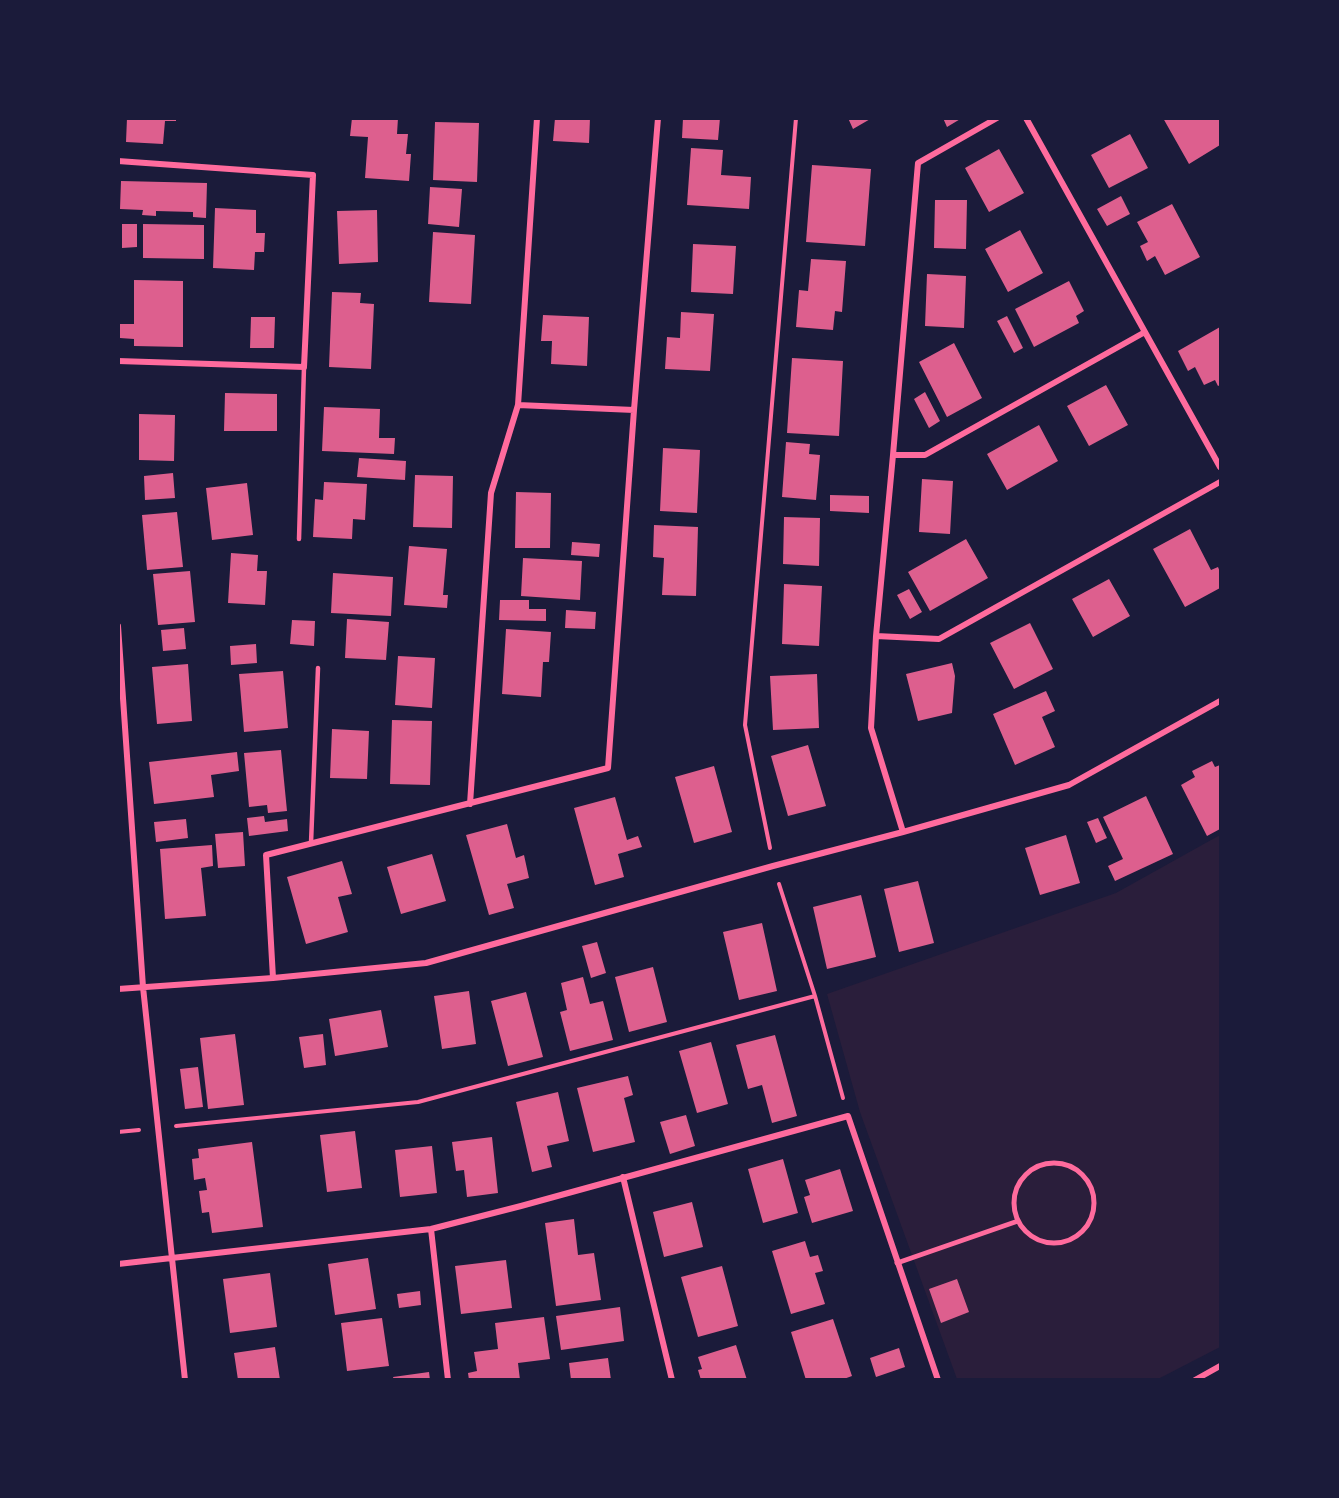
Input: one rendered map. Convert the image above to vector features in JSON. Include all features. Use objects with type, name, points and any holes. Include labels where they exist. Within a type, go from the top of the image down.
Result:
[{"type":"street","points":[[470,804],[491,493],[518,405],[537,118]]},
{"type":"street","points":[[273,978],[266,855],[608,768],[658,118]]},
{"type":"street","points":[[903,832],[871,728],[876,636],[918,163],[997,118]]},
{"type":"street","points":[[1026,118],[1221,467]]},
{"type":"street","points":[[118,161],[313,175],[304,367],[118,362]]},
{"type":"street","points":[[893,455],[925,455],[1145,332]]},
{"type":"street","points":[[518,405],[634,410]]},
{"type":"street","points":[[876,636],[939,639],[1221,482]]},
{"type":"street","points":[[118,626],[143,987],[185,1380]]},
{"type":"street","points":[[118,989],[273,978],[426,963],[1069,784],[1221,701]]},
{"type":"street","points":[[118,1264],[431,1229],[848,1116],[938,1380]]},
{"type":"street","points":[[1057,1163],[1077,1170],[1091,1185],[1094,1206],[1088,1226],[1072,1240],[1051,1244],[1032,1237],[1018,1221],[1014,1200],[1020,1180],[1036,1167],[1057,1163]]},
{"type":"street","points":[[623,1177],[672,1380]]},
{"type":"street","points":[[897,1263],[1018,1221]]},
{"type":"street","points":[[431,1229],[448,1380]]},
{"type":"street","points":[[1195,1380],[1221,1366]]},
{"type":"lane","points":[[299,539],[304,367]]},
{"type":"lane","points":[[310,843],[318,668]]},
{"type":"path","points":[[795,118],[745,724],[773,866],[815,996],[848,1116]]},
{"type":"path","points":[[158,1128],[418,1102],[815,996]]},
{"type":"shaded area","points":[[1220,835],[1220,1347],[1158,1379],[957,1379],[860,1112],[827,994],[1116,893]]},
{"type":"building","points":[[127,118],[176,118],[176,121],[165,121],[163,144],[126,142]]},
{"type":"building","points":[[352,118],[398,118],[397,134],[408,134],[406,154],[411,154],[409,181],[365,178],[368,137],[350,136]]},
{"type":"building","points":[[555,118],[590,118],[589,143],[553,141]]},
{"type":"building","points":[[683,118],[720,118],[718,140],[682,138]]},
{"type":"building","points":[[848,118],[872,118],[853,129]]},
{"type":"building","points":[[943,118],[962,118],[947,127]]},
{"type":"building","points":[[1163,118],[1220,118],[1220,145],[1189,164]]},
{"type":"building","points":[[435,122],[479,123],[477,182],[433,180]]},
{"type":"building","points":[[1130,134],[1148,168],[1109,188],[1091,155]]},
{"type":"building","points":[[691,148],[723,150],[721,175],[751,177],[749,209],[687,205]]},
{"type":"building","points":[[999,149],[1024,193],[989,212],[965,168]]},
{"type":"building","points":[[812,165],[871,169],[865,246],[806,242]]},
{"type":"building","points":[[121,181],[207,183],[206,218],[193,217],[193,212],[156,211],[156,216],[142,215],[143,210],[120,209]]},
{"type":"building","points":[[430,187],[462,189],[459,227],[428,224]]},
{"type":"building","points":[[1121,196],[1130,214],[1107,226],[1097,209]]},
{"type":"building","points":[[935,200],[967,200],[966,249],[934,248]]},
{"type":"building","points":[[1172,204],[1200,257],[1165,275],[1155,256],[1147,261],[1140,246],[1148,242],[1137,222]]},
{"type":"building","points":[[215,208],[256,210],[256,233],[265,233],[264,252],[255,252],[254,270],[213,268]]},
{"type":"building","points":[[377,210],[378,262],[339,264],[337,211]]},
{"type":"building","points":[[122,224],[137,224],[137,247],[122,248]]},
{"type":"building","points":[[143,224],[204,225],[204,259],[143,258]]},
{"type":"building","points":[[1020,230],[1043,273],[1008,292],[985,249]]},
{"type":"building","points":[[433,232],[475,235],[471,304],[429,302]]},
{"type":"building","points":[[693,244],[736,246],[733,294],[691,292]]},
{"type":"building","points":[[811,259],[846,261],[842,312],[835,311],[833,330],[796,327],[799,290],[808,291]]},
{"type":"building","points":[[927,274],[966,276],[964,328],[925,326]]},
{"type":"building","points":[[134,280],[183,281],[183,347],[134,346],[134,339],[120,338],[120,324],[134,324]]},
{"type":"building","points":[[1069,281],[1084,311],[1076,316],[1079,323],[1034,347],[1015,309]]},
{"type":"building","points":[[332,292],[361,293],[360,303],[374,304],[371,369],[329,367]]},
{"type":"building","points":[[681,312],[714,314],[710,371],[665,369],[667,337],[680,338]]},
{"type":"building","points":[[543,315],[589,317],[587,366],[551,364],[552,341],[541,341]]},
{"type":"building","points":[[1007,316],[1023,348],[1014,353],[997,321]]},
{"type":"building","points":[[251,317],[275,317],[274,348],[250,348]]},
{"type":"building","points":[[1220,327],[1220,385],[1218,386],[1215,380],[1204,385],[1195,367],[1188,371],[1178,351]]},
{"type":"building","points":[[954,343],[982,398],[947,417],[919,362]]},
{"type":"building","points":[[792,358],[843,361],[839,436],[787,433]]},
{"type":"building","points":[[1106,385],[1128,425],[1089,446],[1067,406]]},
{"type":"building","points":[[925,392],[940,421],[929,428],[914,399]]},
{"type":"building","points":[[225,393],[277,394],[277,431],[224,431]]},
{"type":"building","points":[[324,407],[380,409],[379,438],[395,438],[394,454],[322,451]]},
{"type":"building","points":[[139,414],[175,415],[174,461],[139,460]]},
{"type":"building","points":[[1039,425],[1058,461],[1007,490],[987,454]]},
{"type":"building","points":[[786,442],[810,444],[809,454],[820,455],[816,500],[782,497]]},
{"type":"building","points":[[663,448],[700,450],[697,513],[660,511]]},
{"type":"building","points":[[359,458],[406,461],[405,480],[357,477]]},
{"type":"building","points":[[173,473],[175,498],[145,500],[144,476]]},
{"type":"building","points":[[415,475],[453,476],[452,528],[413,527]]},
{"type":"building","points":[[922,479],[953,481],[950,534],[919,532]]},
{"type":"building","points":[[324,482],[367,484],[365,520],[353,519],[352,539],[313,537],[315,499],[323,500]]},
{"type":"building","points":[[247,483],[253,535],[212,540],[206,488]]},
{"type":"building","points":[[516,492],[551,493],[550,548],[515,548]]},
{"type":"building","points":[[830,495],[869,496],[869,513],[830,511]]},
{"type":"building","points":[[177,512],[183,567],[147,570],[142,515]]},
{"type":"building","points":[[784,517],[820,518],[819,566],[783,564]]},
{"type":"building","points":[[654,525],[698,527],[696,596],[662,595],[664,558],[653,557]]},
{"type":"building","points":[[1190,529],[1211,570],[1218,567],[1220,588],[1185,607],[1153,549]]},
{"type":"building","points":[[966,539],[988,578],[930,611],[908,572]]},
{"type":"building","points":[[572,542],[600,544],[599,557],[571,555]]},
{"type":"building","points":[[409,546],[447,549],[443,595],[448,595],[447,608],[404,605]]},
{"type":"building","points":[[231,553],[258,555],[257,571],[267,571],[265,605],[228,603]]},
{"type":"building","points":[[523,558],[582,561],[580,600],[521,596]]},
{"type":"building","points":[[190,571],[195,622],[158,625],[153,574]]},
{"type":"building","points":[[333,573],[393,577],[391,616],[331,613]]},
{"type":"building","points":[[1109,579],[1130,616],[1093,637],[1072,599]]},
{"type":"building","points":[[784,584],[822,586],[819,646],[782,644]]},
{"type":"building","points":[[909,589],[922,612],[910,619],[897,595]]},
{"type":"building","points":[[500,600],[529,600],[529,609],[546,609],[546,621],[499,620]]},
{"type":"building","points":[[566,610],[596,612],[595,629],[565,628]]},
{"type":"building","points":[[347,619],[389,622],[386,660],[345,658]]},
{"type":"building","points":[[292,620],[315,621],[314,646],[290,644]]},
{"type":"building","points":[[1030,623],[1053,669],[1014,689],[990,643]]},
{"type":"building","points":[[184,628],[186,649],[163,651],[161,630]]},
{"type":"building","points":[[506,629],[551,632],[549,662],[543,662],[541,697],[502,694]]},
{"type":"building","points":[[256,644],[257,663],[231,665],[230,646]]},
{"type":"building","points":[[398,656],[435,658],[432,708],[395,705]]},
{"type":"building","points":[[952,663],[955,676],[952,713],[918,721],[906,674]]},
{"type":"building","points":[[188,664],[192,721],[157,724],[152,667]]},
{"type":"building","points":[[283,671],[288,728],[244,732],[239,674]]},
{"type":"building","points":[[817,674],[819,728],[773,730],[770,676]]},
{"type":"building","points":[[1046,691],[1055,711],[1042,717],[1055,747],[1015,765],[993,714]]},
{"type":"building","points":[[392,720],[432,721],[430,785],[390,784]]},
{"type":"building","points":[[332,729],[369,731],[367,779],[330,778]]},
{"type":"building","points":[[808,745],[826,806],[788,816],[771,756]]},
{"type":"building","points":[[281,750],[287,811],[268,813],[267,805],[249,807],[244,753]]},
{"type":"building","points":[[237,752],[239,771],[211,775],[214,797],[154,804],[149,762]]},
{"type":"building","points":[[1212,761],[1215,767],[1220,765],[1220,829],[1207,836],[1181,785],[1195,777],[1192,771]]},
{"type":"building","points":[[714,766],[732,832],[694,843],[675,777]]},
{"type":"building","points":[[1146,796],[1173,854],[1115,881],[1108,866],[1123,859],[1103,817]]},
{"type":"building","points":[[615,797],[627,840],[638,836],[642,847],[618,854],[624,877],[595,885],[574,808]]},
{"type":"building","points":[[264,816],[265,822],[287,819],[288,831],[249,836],[247,818]]},
{"type":"building","points":[[1098,818],[1107,838],[1096,843],[1087,822]]},
{"type":"building","points":[[186,819],[188,838],[156,842],[154,822]]},
{"type":"building","points":[[507,824],[516,858],[524,855],[529,878],[507,884],[514,908],[489,915],[466,835]]},
{"type":"building","points":[[243,832],[245,866],[218,868],[215,834]]},
{"type":"building","points":[[1066,835],[1080,883],[1040,895],[1025,848]]},
{"type":"building","points":[[212,845],[213,866],[201,868],[206,916],[165,919],[160,849]]},
{"type":"building","points":[[432,854],[446,901],[401,914],[387,867]]},
{"type":"building","points":[[342,861],[352,894],[338,897],[348,932],[306,944],[287,877]]},
{"type":"building","points":[[918,881],[934,943],[899,952],[884,889]]},
{"type":"building","points":[[861,895],[876,957],[827,969],[813,907]]},
{"type":"building","points":[[762,923],[777,991],[739,1000],[723,932]]},
{"type":"building","points":[[597,942],[606,973],[591,978],[582,946]]},
{"type":"building","points":[[653,967],[667,1022],[629,1032],[615,977]]},
{"type":"building","points":[[583,977],[590,1004],[603,1001],[613,1040],[570,1051],[560,1012],[567,1010],[561,983]]},
{"type":"building","points":[[469,991],[476,1044],[442,1049],[434,996]]},
{"type":"building","points":[[526,992],[543,1057],[508,1066],[491,1001]]},
{"type":"building","points":[[381,1010],[388,1047],[335,1056],[329,1019]]},
{"type":"building","points":[[235,1034],[244,1105],[208,1109],[200,1038]]},
{"type":"building","points":[[323,1034],[326,1065],[304,1068],[299,1037]]},
{"type":"building","points":[[775,1035],[797,1116],[772,1123],[762,1085],[748,1089],[736,1045]]},
{"type":"building","points":[[711,1042],[728,1104],[697,1113],[679,1051]]},
{"type":"building","points":[[198,1067],[203,1107],[185,1109],[180,1069]]},
{"type":"building","points":[[628,1076],[633,1095],[624,1098],[635,1142],[593,1152],[577,1088]]},
{"type":"building","points":[[558,1092],[569,1141],[547,1146],[552,1167],[532,1172],[516,1102]]},
{"type":"building","points":[[686,1115],[695,1146],[670,1154],[660,1122]]},
{"type":"building","points":[[355,1131],[362,1188],[327,1192],[320,1135]]},
{"type":"building","points":[[492,1137],[498,1193],[467,1197],[464,1170],[456,1171],[452,1142]]},
{"type":"building","points":[[252,1142],[263,1227],[212,1233],[209,1212],[202,1213],[199,1191],[207,1190],[205,1178],[194,1180],[192,1159],[199,1158],[198,1149]]},
{"type":"building","points":[[432,1146],[437,1193],[400,1197],[395,1150]]},
{"type":"building","points":[[783,1159],[798,1213],[763,1223],[748,1169]]},
{"type":"building","points":[[840,1169],[853,1211],[812,1223],[804,1197],[810,1195],[805,1180]]},
{"type":"building","points":[[692,1202],[703,1247],[664,1257],[653,1212]]},
{"type":"building","points":[[574,1219],[578,1255],[594,1253],[601,1300],[556,1306],[545,1223]]},
{"type":"building","points":[[805,1241],[810,1257],[818,1255],[823,1271],[815,1273],[825,1304],[791,1314],[772,1251]]},
{"type":"building","points":[[368,1258],[376,1309],[335,1315],[328,1264]]},
{"type":"building","points":[[506,1260],[512,1308],[461,1314],[455,1266]]},
{"type":"building","points":[[722,1266],[738,1326],[698,1337],[681,1277]]},
{"type":"building","points":[[270,1273],[277,1327],[230,1333],[223,1279]]},
{"type":"building","points":[[957,1279],[969,1312],[941,1323],[929,1289]]},
{"type":"building","points":[[420,1291],[421,1305],[399,1308],[397,1294]]},
{"type":"building","points":[[620,1307],[624,1341],[561,1350],[556,1316]]},
{"type":"building","points":[[544,1317],[550,1359],[518,1363],[520,1380],[469,1380],[468,1373],[477,1371],[474,1352],[498,1349],[495,1323]]},
{"type":"building","points":[[382,1318],[389,1366],[347,1371],[341,1323]]},
{"type":"building","points":[[833,1319],[852,1376],[841,1380],[806,1380],[791,1332]]},
{"type":"building","points":[[736,1345],[747,1380],[701,1380],[698,1370],[702,1369],[698,1357]]},
{"type":"building","points":[[275,1347],[280,1380],[238,1380],[234,1353]]},
{"type":"building","points":[[899,1348],[905,1367],[876,1377],[870,1358]]},
{"type":"building","points":[[608,1358],[611,1380],[571,1380],[569,1363]]},
{"type":"building","points":[[429,1372],[430,1380],[394,1380],[393,1377]]}]
